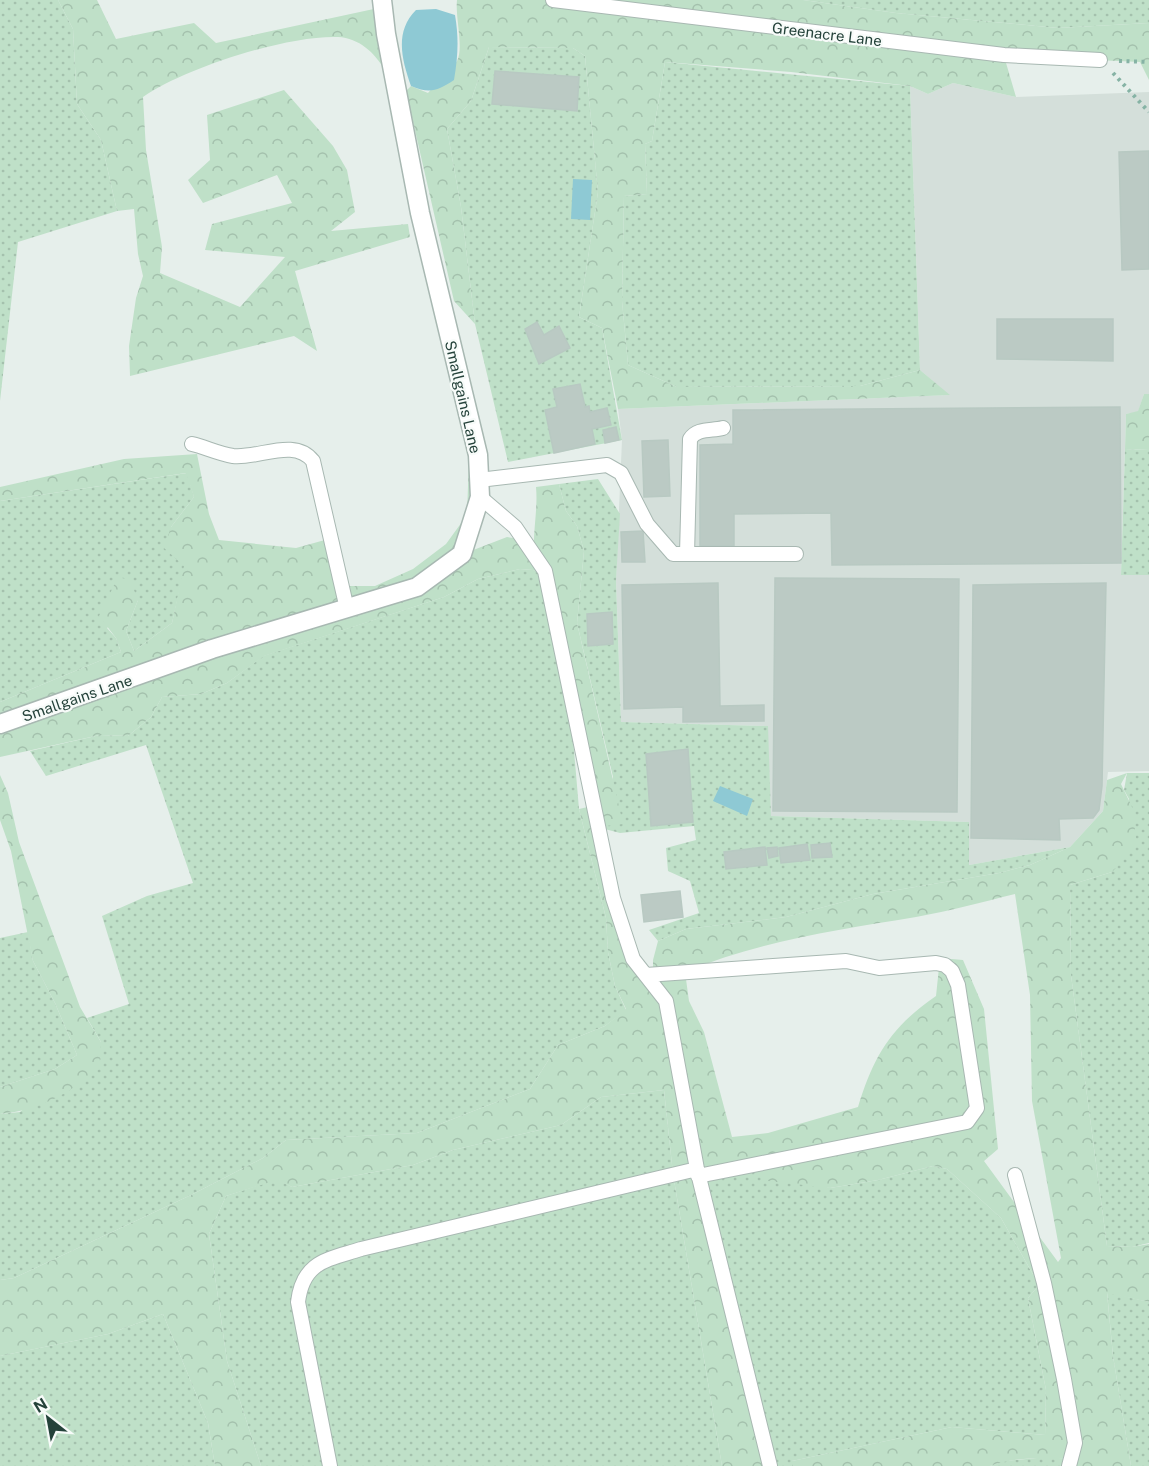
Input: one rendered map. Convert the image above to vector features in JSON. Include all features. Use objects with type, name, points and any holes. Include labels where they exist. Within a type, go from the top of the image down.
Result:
[{"type":"street","name":"Smallgains Lane","points":[[0,724],[212,649],[417,587],[462,554],[480,488],[478,455],[418,202],[386,34],[382,0]]},
{"type":"lane","name":"Greenacre Lane","points":[[553,0],[1004,55],[1100,60]]},
{"type":"lane","points":[[687,554],[690,440],[694,434],[701,431],[723,428]]},
{"type":"lane","points":[[192,444],[231,456],[280,450],[297,450],[307,453],[313,461],[347,609]]},
{"type":"lane","points":[[480,488],[608,465],[621,473],[656,537],[673,554],[796,554]]},
{"type":"lane","points":[[480,488],[515,527],[545,571],[613,898],[633,960],[666,1001],[698,1173],[770,1466]]},
{"type":"lane","points":[[330,1466],[298,1302],[300,1287],[307,1272],[323,1261],[361,1249],[698,1173],[967,1122],[977,1108],[958,985],[952,971],[945,965],[936,963],[879,968],[846,961],[646,975]]},
{"type":"lane","points":[[1015,1175],[1044,1283],[1064,1379],[1075,1443],[1069,1466]]},
{"type":"path","points":[[1100,60],[1149,62]]},
{"type":"path","points":[[1100,60],[1149,112]]},
{"type":"shaded area","points":[[953,83],[1016,97],[1149,92],[1149,394],[1144,394],[1138,412],[1126,414],[1121,575],[1149,575],[1149,771],[1108,772],[1103,811],[1070,847],[969,865],[969,822],[771,816],[767,726],[621,722],[616,579],[622,440],[618,409],[949,395],[920,370],[910,86],[928,94]]},
{"type":"green space","points":[[0,0],[58,0],[73,29],[77,104],[101,140],[117,211],[18,242],[0,401]]},
{"type":"green space","points":[[58,0],[97,0],[116,39],[194,23],[216,43],[383,7],[384,69],[366,47],[353,40],[338,37],[317,38],[292,41],[237,55],[184,75],[143,97],[146,150],[162,247],[160,273],[240,307],[285,257],[205,250],[212,224],[292,203],[277,175],[203,203],[188,180],[210,160],[207,115],[284,90],[333,146],[347,170],[355,212],[331,231],[408,224],[410,237],[295,271],[317,351],[294,336],[130,376],[129,346],[136,298],[143,276],[138,254],[134,209],[117,211],[101,140],[77,104],[73,29]]},
{"type":"green space","points":[[457,0],[803,0],[896,13],[1058,28],[1149,23],[1149,80],[1140,62],[1004,56],[1016,97],[953,83],[928,94],[910,86],[791,72],[665,62],[652,141],[645,144],[647,194],[624,196],[622,301],[628,365],[677,387],[860,386],[920,370],[950,395],[618,409],[602,328],[579,317],[598,192],[585,56],[573,48],[489,47],[471,101],[447,129],[461,207],[475,324],[454,301],[406,91],[411,86],[428,93],[457,61],[460,40]]},
{"type":"green space","points":[[803,0],[1149,0],[1149,23],[1058,28],[896,13]]},
{"type":"green space","points":[[489,47],[573,48],[585,56],[598,192],[579,317],[602,328],[622,440],[508,462],[475,324],[461,207],[447,129],[471,101]]},
{"type":"green space","points":[[665,62],[910,86],[920,370],[860,386],[677,387],[628,365],[622,301],[624,196],[647,194],[645,144],[652,141]]},
{"type":"green space","points":[[1144,394],[1149,394],[1149,450],[1125,449],[1126,414],[1138,411]]},
{"type":"green space","points":[[472,433],[478,455],[463,554],[507,537],[526,540],[534,551],[536,487],[559,484],[566,511],[577,526],[584,551],[577,623],[623,824],[597,827],[626,941],[653,975],[653,960],[658,941],[686,929],[786,917],[873,894],[999,873],[1030,865],[1070,847],[1103,811],[1107,780],[1127,773],[1121,784],[1132,807],[1137,845],[1112,872],[1070,885],[1071,975],[1107,1246],[1131,1247],[1149,1244],[1149,1302],[1107,1293],[1113,1356],[1131,1466],[1072,1466],[1071,1459],[1040,1458],[1020,1459],[990,1466],[792,1466],[792,1461],[952,1427],[1045,1435],[1046,1390],[1028,1298],[1039,1285],[1001,1218],[947,1169],[933,1166],[878,1180],[830,1188],[768,1181],[750,1165],[699,1176],[770,1466],[722,1466],[673,1174],[664,1090],[601,1097],[561,1125],[453,1150],[413,1165],[292,1187],[277,1180],[226,1196],[209,1234],[227,1361],[261,1466],[215,1466],[208,1423],[163,1314],[108,1334],[0,1356],[0,1280],[14,1278],[191,1195],[263,1158],[286,1140],[417,1133],[530,1089],[558,1045],[605,1026],[626,1009],[615,986],[608,952],[606,918],[579,809],[592,806],[545,571],[520,569],[478,579],[444,597],[264,656],[227,683],[201,694],[162,697],[151,717],[128,736],[100,735],[0,757],[0,702],[121,652],[116,638],[99,616],[118,577],[130,580],[138,600],[126,631],[134,651],[172,623],[184,566],[164,548],[171,527],[194,497],[186,473],[0,501],[0,487],[124,459],[197,454],[209,514],[219,540],[296,548],[332,538],[343,586],[375,586],[413,569],[446,544],[467,515],[469,457],[463,434]],"holes":[[[1015,894],[1030,995],[1032,1101],[1061,1258],[1058,1262],[984,1161],[998,1149],[984,1009],[963,960],[940,958],[936,996],[907,1019],[886,1044],[871,1072],[858,1107],[768,1133],[732,1137],[704,1032],[689,1001],[685,972],[770,944],[929,915]]]},
{"type":"green space","points":[[1125,449],[1149,450],[1149,575],[1121,575]]},
{"type":"green space","points":[[187,473],[194,497],[171,527],[185,566],[172,623],[134,651],[126,631],[138,600],[107,628],[116,638],[121,652],[0,702],[0,501]]},
{"type":"green space","points":[[598,479],[620,514],[616,580],[621,722],[768,726],[771,816],[969,822],[969,865],[1070,847],[1030,865],[999,873],[873,894],[786,917],[686,929],[658,941],[649,930],[699,913],[690,881],[668,871],[666,848],[696,840],[694,826],[620,833],[597,827],[613,777],[577,623],[584,551],[577,526],[566,511],[559,484]]},
{"type":"green space","points":[[520,569],[545,571],[569,692],[579,809],[606,918],[608,952],[615,986],[626,1010],[605,1026],[558,1045],[530,1089],[417,1133],[286,1140],[263,1158],[191,1195],[14,1278],[0,1280],[0,1114],[20,1112],[101,1042],[87,1018],[129,1004],[102,916],[147,896],[193,883],[146,745],[46,776],[30,751],[100,735],[128,736],[151,717],[162,697],[201,694],[227,683],[263,656],[444,597],[478,579]]},
{"type":"green space","points":[[1127,773],[1149,773],[1149,1243],[1132,1247],[1107,1246],[1071,975],[1070,885],[1112,872],[1129,799],[1124,790]]},
{"type":"green space","points":[[0,775],[8,793],[19,842],[80,1007],[101,1042],[99,1069],[87,1078],[41,1105],[0,1114],[0,1087],[55,1069],[77,1055],[55,1003],[33,961],[11,851],[0,820]]},
{"type":"green space","points":[[28,932],[33,961],[55,1003],[77,1055],[55,1069],[0,1087],[0,938]]},
{"type":"green space","points":[[664,1090],[673,1174],[722,1466],[261,1466],[227,1361],[209,1234],[226,1196],[277,1179],[292,1187],[413,1165],[453,1150],[561,1125],[601,1097]]},
{"type":"green space","points":[[751,1165],[830,1188],[878,1180],[933,1166],[947,1169],[1001,1218],[1039,1285],[1028,1298],[1046,1390],[1045,1435],[952,1427],[792,1461],[792,1466],[770,1466],[698,1176]]},
{"type":"green space","points":[[1107,1292],[1149,1302],[1149,1466],[1131,1466],[1113,1356]]},
{"type":"green space","points":[[163,1314],[208,1423],[215,1466],[0,1466],[0,1356],[108,1334]]},
{"type":"green space","points":[[1047,1457],[1071,1459],[1072,1466],[990,1466],[1004,1461]]},
{"type":"water","points":[[436,9],[455,15],[457,55],[454,80],[438,89],[428,91],[411,86],[403,56],[402,37],[409,19],[416,10]]},
{"type":"water","points":[[573,179],[592,180],[590,220],[571,219]]},
{"type":"water","points":[[720,786],[753,799],[747,816],[713,801]]},
{"type":"building","points":[[495,71],[579,77],[577,111],[492,104]]},
{"type":"building","points":[[1149,151],[1149,269],[1122,270],[1119,152]]},
{"type":"building","points":[[997,319],[1113,319],[1113,361],[997,359]]},
{"type":"building","points":[[537,322],[544,335],[559,326],[570,348],[539,364],[525,329]]},
{"type":"building","points":[[580,384],[585,407],[589,406],[590,412],[607,408],[611,425],[592,429],[595,444],[554,453],[545,410],[557,407],[553,389]]},
{"type":"building","points":[[1120,407],[1121,563],[832,565],[831,513],[734,514],[734,546],[700,546],[700,445],[733,444],[733,410]]},
{"type":"building","points":[[616,427],[619,440],[605,443],[603,430]]},
{"type":"building","points":[[668,440],[670,496],[644,497],[642,441]]},
{"type":"building","points":[[643,531],[645,562],[622,562],[621,532]]},
{"type":"building","points":[[775,578],[959,579],[957,812],[773,811]]},
{"type":"building","points":[[718,583],[720,706],[764,705],[764,721],[683,722],[683,707],[624,709],[622,585]]},
{"type":"building","points":[[1106,583],[1102,786],[1099,810],[1093,818],[1059,819],[1060,840],[971,838],[973,585]]},
{"type":"building","points":[[612,612],[613,644],[588,646],[587,614]]},
{"type":"building","points":[[688,749],[693,822],[651,826],[646,754]]},
{"type":"building","points":[[830,843],[832,857],[812,858],[811,845]]},
{"type":"building","points":[[807,844],[810,860],[781,863],[779,848]]},
{"type":"building","points":[[765,847],[767,865],[726,869],[724,852]]},
{"type":"building","points":[[777,847],[778,856],[769,858],[767,848]]},
{"type":"building","points":[[680,891],[683,917],[644,922],[641,895]]}]
